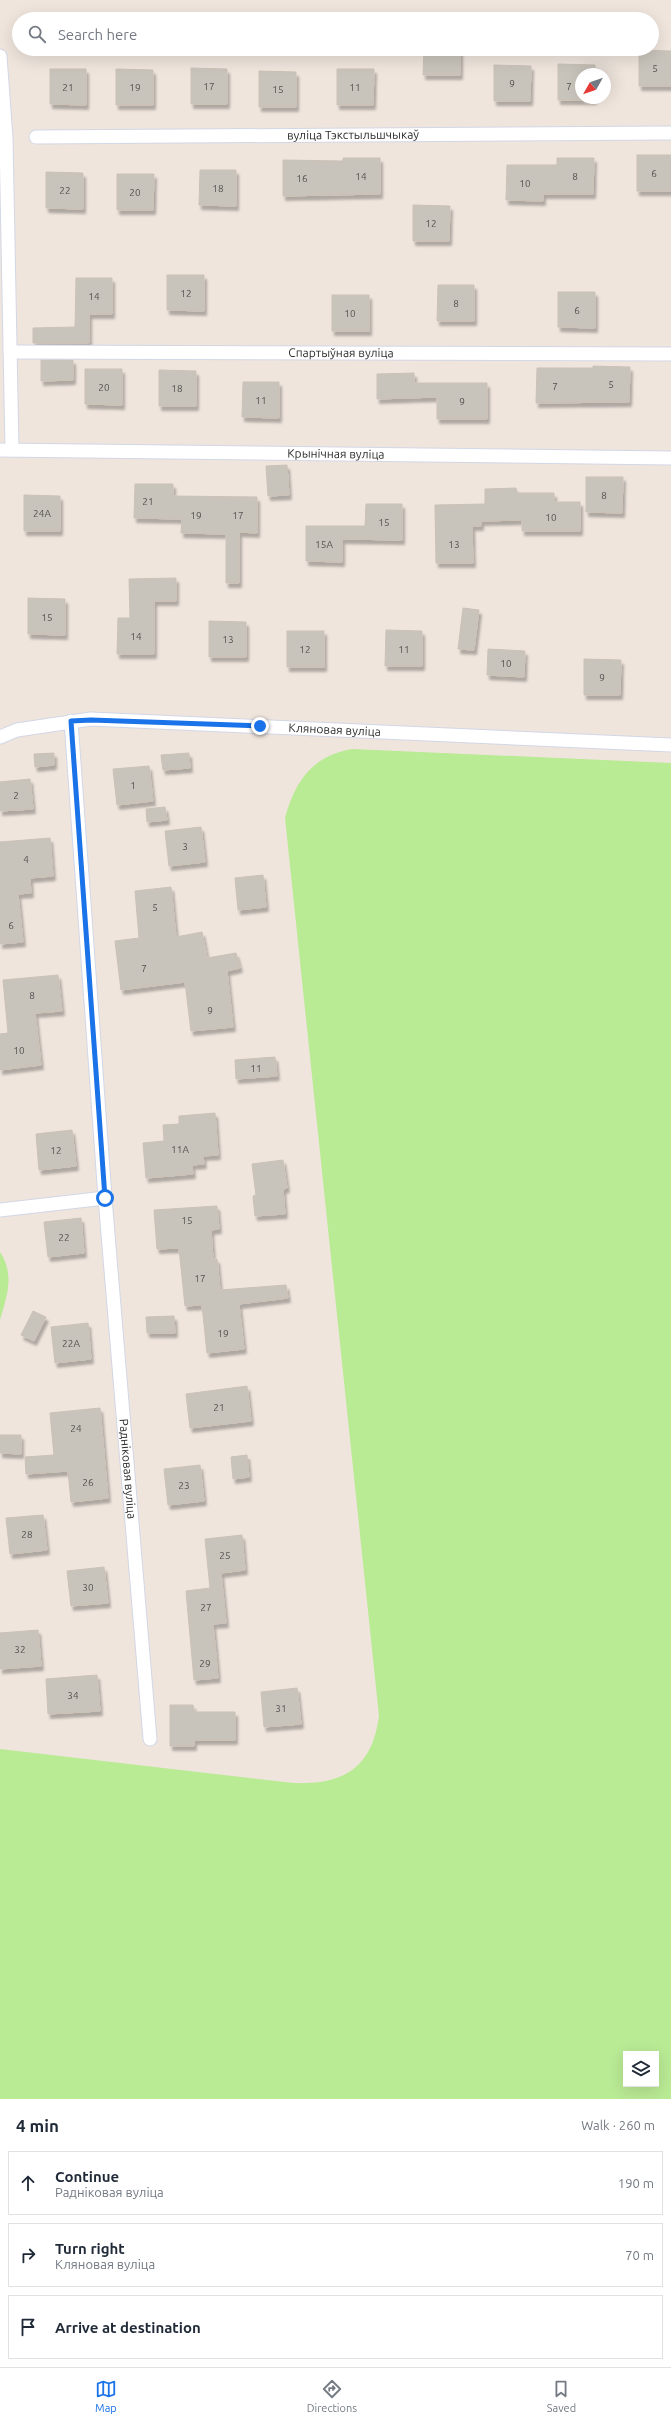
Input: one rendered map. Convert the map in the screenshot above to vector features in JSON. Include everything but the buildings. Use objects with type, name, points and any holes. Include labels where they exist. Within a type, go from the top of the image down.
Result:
[{"type":"street","points":[[0,56],[6,138],[11,308],[5,332],[10,352],[6,450]]},
{"type":"street","name":"вуліца Тэкстыльшчыкаў","points":[[36,137],[671,133]]},
{"type":"street","name":"Спартыўная вуліца","points":[[10,352],[671,354]]},
{"type":"street","name":"Крынічная вуліца","points":[[6,450],[671,458]]},
{"type":"street","name":"Кляновая вуліца","points":[[0,737],[17,730],[71,721],[137,721],[671,745]]},
{"type":"street","name":"Радніковая вуліца","points":[[71,721],[105,1198],[150,1739]]},
{"type":"street","points":[[0,1210],[105,1198]]},
{"type":"green space","points":[[352,749],[671,763],[671,2099],[0,2099],[0,1749],[293,1783],[311,1783],[327,1781],[352,1770],[362,1761],[370,1749],[375,1734],[379,1716],[285,818],[294,793],[300,782],[307,772],[326,758],[338,752]]},
{"type":"green space","points":[[0,1252],[7,1269],[8,1286],[0,1320]]},
{"type":"route","points":[[105,1198],[71,721],[91,720],[260,726]]}]
